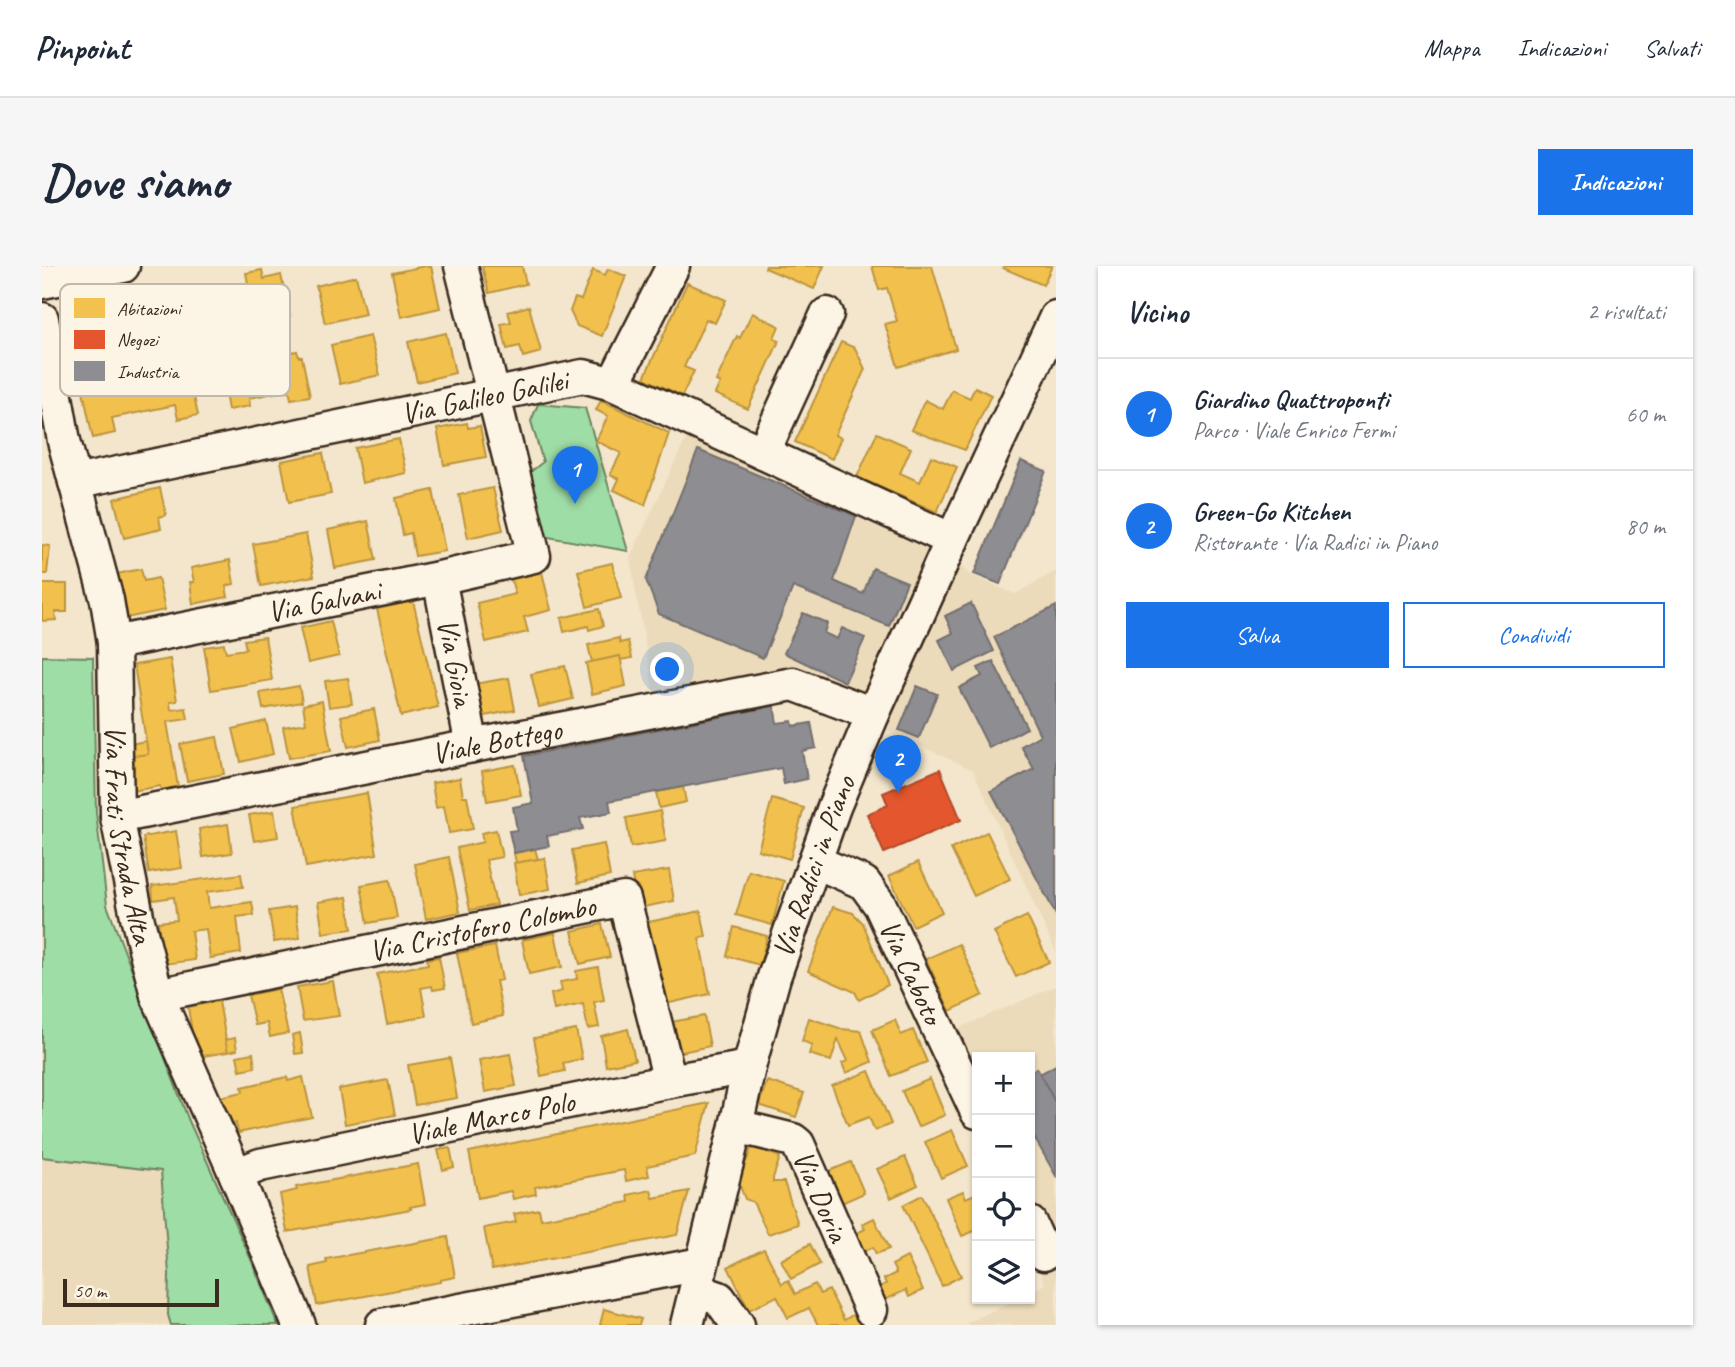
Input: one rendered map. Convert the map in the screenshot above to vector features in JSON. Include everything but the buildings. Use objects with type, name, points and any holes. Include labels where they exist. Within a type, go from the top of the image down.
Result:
[{"type":"street","points":[[42,282],[123,266]]},
{"type":"street","points":[[461,266],[494,396]]},
{"type":"street","points":[[613,384],[673,266]]},
{"type":"street","points":[[763,453],[827,314]]},
{"type":"street","name":"Via Radici in Piano","points":[[687,1325],[749,1068],[774,977],[834,807],[951,540],[1056,317]]},
{"type":"street","name":"Via Frati Strada Alta","points":[[42,319],[64,441],[107,600],[114,643],[117,817],[138,921],[157,995],[299,1325]]},
{"type":"street","name":"Via Galileo Galilei","points":[[75,482],[583,376],[613,384],[951,540]]},
{"type":"street","name":"Via Galvani","points":[[114,643],[439,578],[534,556],[494,396]]},
{"type":"street","name":"Via Gioia","points":[[439,578],[472,746]]},
{"type":"street","name":"Viale Bottego","points":[[117,817],[793,684],[873,714]]},
{"type":"street","name":"Via Caboto","points":[[815,863],[864,883],[880,905],[972,1101]]},
{"type":"street","name":"Via Cristoforo Colombo","points":[[157,995],[624,899],[670,1081]]},
{"type":"street","name":"Viale Marco Polo","points":[[236,1175],[260,1165],[670,1081],[749,1068]]},
{"type":"street","name":"Via Doria","points":[[736,1126],[793,1140],[798,1144],[871,1310]]},
{"type":"street","points":[[1035,1234],[1044,1254]]},
{"type":"street","points":[[382,1325],[698,1277],[719,1298],[738,1325]]},
{"type":"shaded area","points":[[688,434],[935,542],[969,574],[1015,594],[1056,571],[1056,952],[973,770],[858,717],[758,679],[654,695],[630,558]]},
{"type":"shaded area","points":[[1056,986],[1056,1325],[967,1323],[1006,1304],[1035,1304],[1035,1289],[1045,1284],[1035,1261],[1035,1052],[972,1052],[972,1116],[938,1037]]},
{"type":"shaded area","points":[[42,1109],[189,1121],[278,1325],[42,1325]]},
{"type":"green space","points":[[538,404],[585,408],[628,551],[542,536],[529,473],[543,462],[531,421]]},
{"type":"green space","points":[[42,656],[93,657],[96,813],[107,905],[189,1121],[278,1325],[171,1325],[168,1315],[169,1274],[161,1171],[42,1157]]},
{"type":"place","name":"Giardino Quattroponti","points":[[575,504]]},
{"type":"place","name":"Green-Go Kitchen","points":[[898,793]]}]
